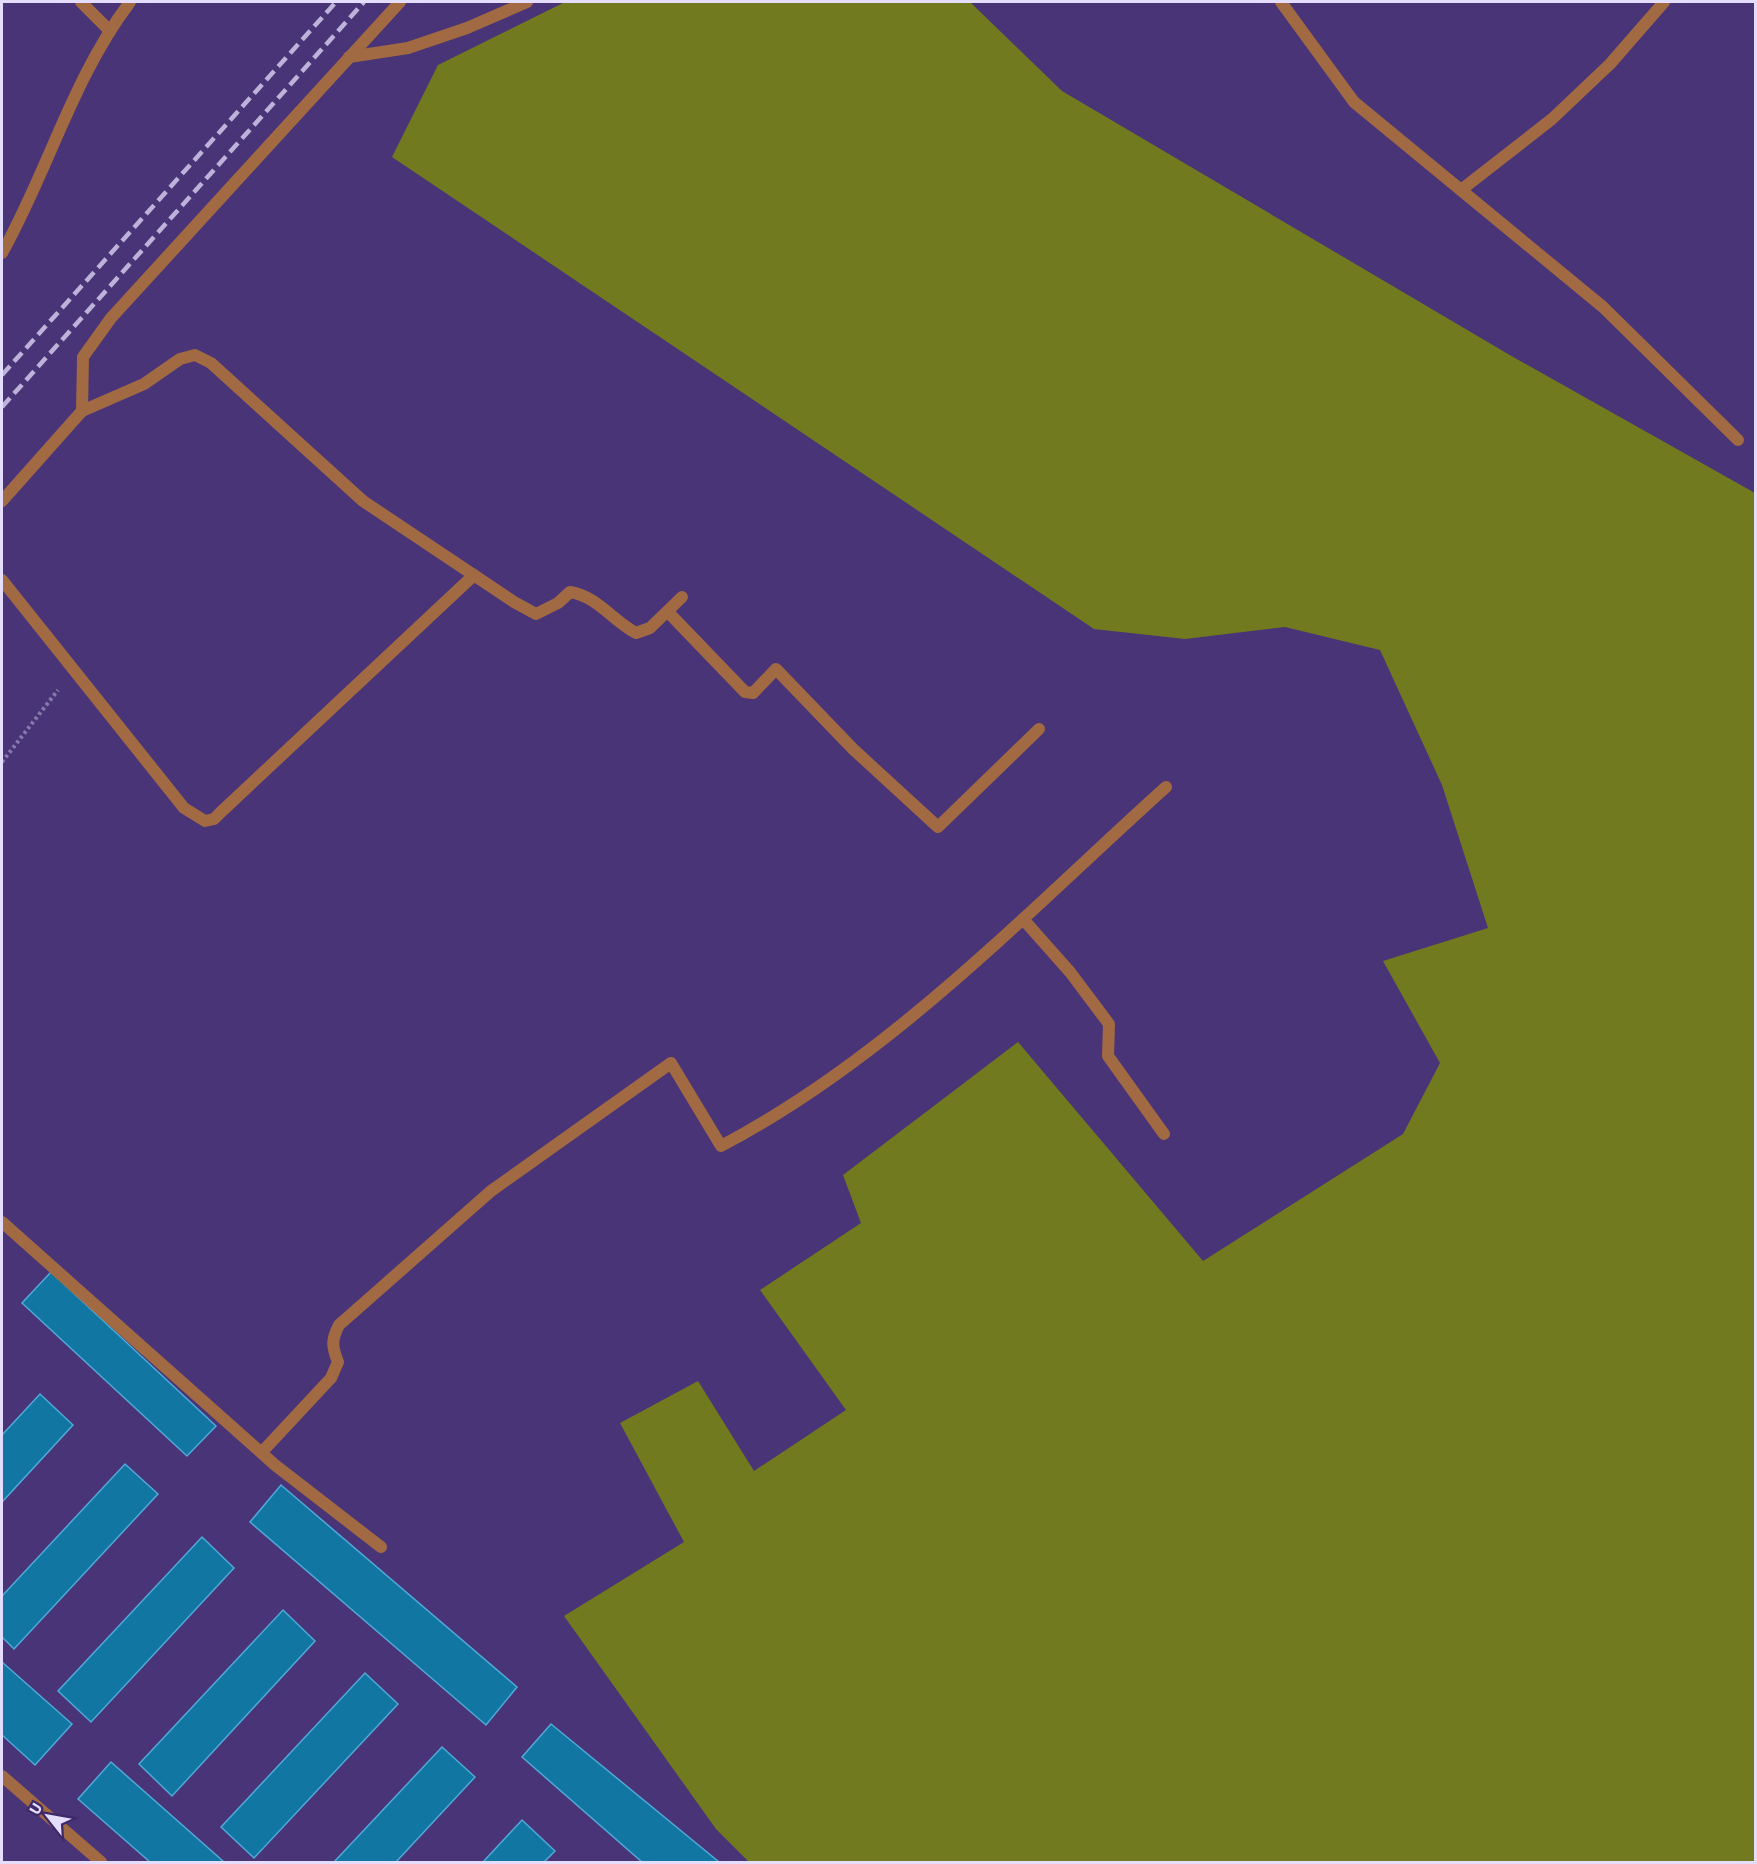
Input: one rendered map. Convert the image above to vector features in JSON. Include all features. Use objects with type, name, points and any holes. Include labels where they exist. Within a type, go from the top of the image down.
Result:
[{"type":"street","points":[[81,2],[110,31]]},
{"type":"street","points":[[2,253],[63,125],[89,64],[130,2]]},
{"type":"street","points":[[82,411],[83,357],[111,318],[400,2]]},
{"type":"street","points":[[349,57],[408,48],[467,28],[527,2]]},
{"type":"street","points":[[1281,2],[1354,102],[1603,307],[1738,440]]},
{"type":"street","points":[[1461,190],[1577,95],[1610,64],[1664,2]]},
{"type":"street","points":[[2,501],[82,411],[144,384],[180,359],[195,355],[211,363],[363,501],[514,602],[536,614],[558,603],[570,592],[585,594],[622,626],[636,633],[650,628],[682,597]]},
{"type":"street","points":[[2,580],[184,808],[205,821],[214,819],[474,575]]},
{"type":"street","points":[[668,612],[745,692],[753,693],[776,669],[853,749],[938,827],[1039,729]]},
{"type":"street","points":[[262,1452],[331,1378],[338,1362],[332,1348],[332,1338],[339,1325],[491,1191],[670,1063],[721,1146],[747,1132],[840,1070],[958,980],[1166,787]]},
{"type":"street","points":[[1023,919],[1070,972],[1109,1024],[1108,1056],[1164,1134]]},
{"type":"street","points":[[2,1222],[262,1452],[381,1546]]},
{"type":"street","points":[[2,1776],[101,1863]]},
{"type":"path","points":[[2,762],[73,670]]},
{"type":"green space","points":[[565,2],[970,2],[1062,91],[1508,354],[1755,493],[1755,1862],[749,1862],[716,1829],[564,1616],[684,1542],[620,1423],[698,1381],[754,1471],[846,1410],[760,1290],[861,1223],[843,1175],[1018,1042],[1203,1261],[1403,1134],[1440,1063],[1383,961],[1488,928],[1442,785],[1380,650],[1285,627],[1185,639],[1094,629],[392,157],[438,65]]},
{"type":"building","points":[[51,1272],[216,1426],[187,1456],[22,1303]]},
{"type":"building","points":[[40,1394],[73,1425],[2,1502],[2,1435]]},
{"type":"building","points":[[125,1464],[158,1494],[14,1649],[2,1637],[2,1596]]},
{"type":"building","points":[[281,1485],[517,1687],[486,1725],[250,1522]]},
{"type":"building","points":[[202,1537],[234,1568],[91,1722],[58,1691]]},
{"type":"building","points":[[283,1610],[315,1641],[172,1796],[139,1764]]},
{"type":"building","points":[[2,1662],[72,1724],[35,1765],[2,1735]]},
{"type":"building","points":[[365,1673],[398,1704],[254,1858],[221,1827]]},
{"type":"building","points":[[551,1724],[719,1862],[642,1862],[522,1757]]},
{"type":"building","points":[[442,1747],[475,1777],[396,1862],[334,1862]]},
{"type":"building","points":[[111,1762],[224,1862],[150,1862],[78,1799]]},
{"type":"building","points":[[522,1820],[555,1851],[544,1862],[483,1862]]},
{"type":"railway","points":[[2,375],[336,2]]},
{"type":"railway","points":[[2,407],[364,2]]}]
